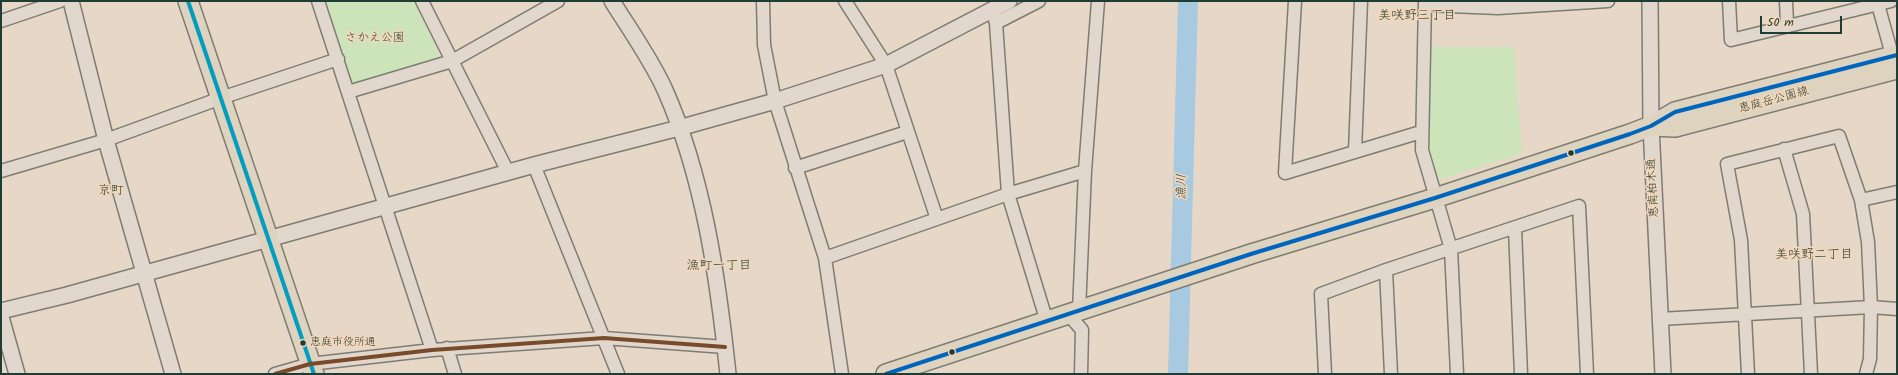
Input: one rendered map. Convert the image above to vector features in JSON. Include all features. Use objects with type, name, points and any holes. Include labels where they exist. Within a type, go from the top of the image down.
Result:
[{"type":"main road","points":[[188,1],[312,369]]},
{"type":"main road","name":"恵庭岳公園線","points":[[886,374],[1251,254],[1435,198],[1651,126],[1675,127],[1896,65]]},
{"type":"street","points":[[1,21],[60,1]]},
{"type":"street","points":[[71,1],[106,140],[173,374]]},
{"type":"street","points":[[318,1],[432,350]]},
{"type":"street","points":[[422,1],[508,172]]},
{"type":"street","points":[[348,92],[452,61],[558,1]]},
{"type":"street","points":[[612,1],[665,89],[694,171],[705,221],[728,374]]},
{"type":"street","points":[[763,1],[764,45],[775,101],[824,258],[842,374]]},
{"type":"street","points":[[845,1],[886,65],[937,219]]},
{"type":"street","points":[[1009,1],[994,16],[1008,194],[1047,322]]},
{"type":"street","points":[[1,312],[508,172],[679,128],[775,101],[886,65],[994,16],[1039,1]]},
{"type":"street","points":[[1081,374],[1082,330],[1074,313],[1098,1]]},
{"type":"street","points":[[1295,1],[1286,173],[1421,132]]},
{"type":"street","points":[[1355,151],[1361,1]]},
{"type":"street","points":[[1457,374],[1451,249],[1422,150],[1421,132],[1425,3],[1498,4],[1608,1]]},
{"type":"street","name":"恵南柏木通","points":[[1650,1],[1651,126],[1663,374]]},
{"type":"street","points":[[1729,1],[1731,40],[1787,25],[1891,1]]},
{"type":"street","points":[[1786,1],[1787,25]]},
{"type":"street","points":[[1878,3],[1896,65]]},
{"type":"street","points":[[1,171],[106,140],[221,98],[338,59]]},
{"type":"street","points":[[795,168],[907,132]]},
{"type":"street","points":[[1748,374],[1741,240],[1727,164],[1839,136],[1861,200],[1868,242],[1871,307],[1870,359],[1866,374]]},
{"type":"street","points":[[1784,149],[1803,214],[1811,374]]},
{"type":"street","points":[[534,165],[618,374]]},
{"type":"street","points":[[824,258],[1008,194],[1085,171]]},
{"type":"street","points":[[1861,200],[1897,192]]},
{"type":"street","points":[[1325,374],[1321,294],[1386,270],[1515,229],[1579,206],[1587,374]]},
{"type":"street","points":[[1515,229],[1521,374]]},
{"type":"street","points":[[1386,270],[1391,374]]},
{"type":"street","points":[[1660,319],[1871,307],[1897,309]]},
{"type":"street","points":[[1,317],[17,374]]},
{"type":"street","points":[[275,374],[447,348],[604,338],[725,347]]},
{"type":"street","points":[[447,348],[454,374]]},
{"type":"green space","name":"さかえ公園","points":[[322,1],[414,1],[441,59],[351,85]]},
{"type":"green space","points":[[1430,47],[1514,47],[1522,153],[1436,181],[1427,164]]},
{"type":"waterway","name":"漁川","points":[[1178,374],[1188,1]]},
{"type":"transit line","points":[[188,1],[314,374]]},
{"type":"transit line","points":[[886,374],[1251,254],[1435,198],[1630,134],[1651,126],[1675,112],[1897,55]]},
{"type":"transit line","points":[[275,374],[310,364],[432,350],[604,338],[725,347]]},
{"type":"place","name":"恵庭市役所通","points":[[303,343]]},
{"type":"district","name":"美咲野三丁目","points":[[1417,17]]},
{"type":"district","name":"京町","points":[[111,192]]},
{"type":"district","name":"美咲野二丁目","points":[[1814,256]]},
{"type":"district","name":"漁町一丁目","points":[[719,267]]}]
